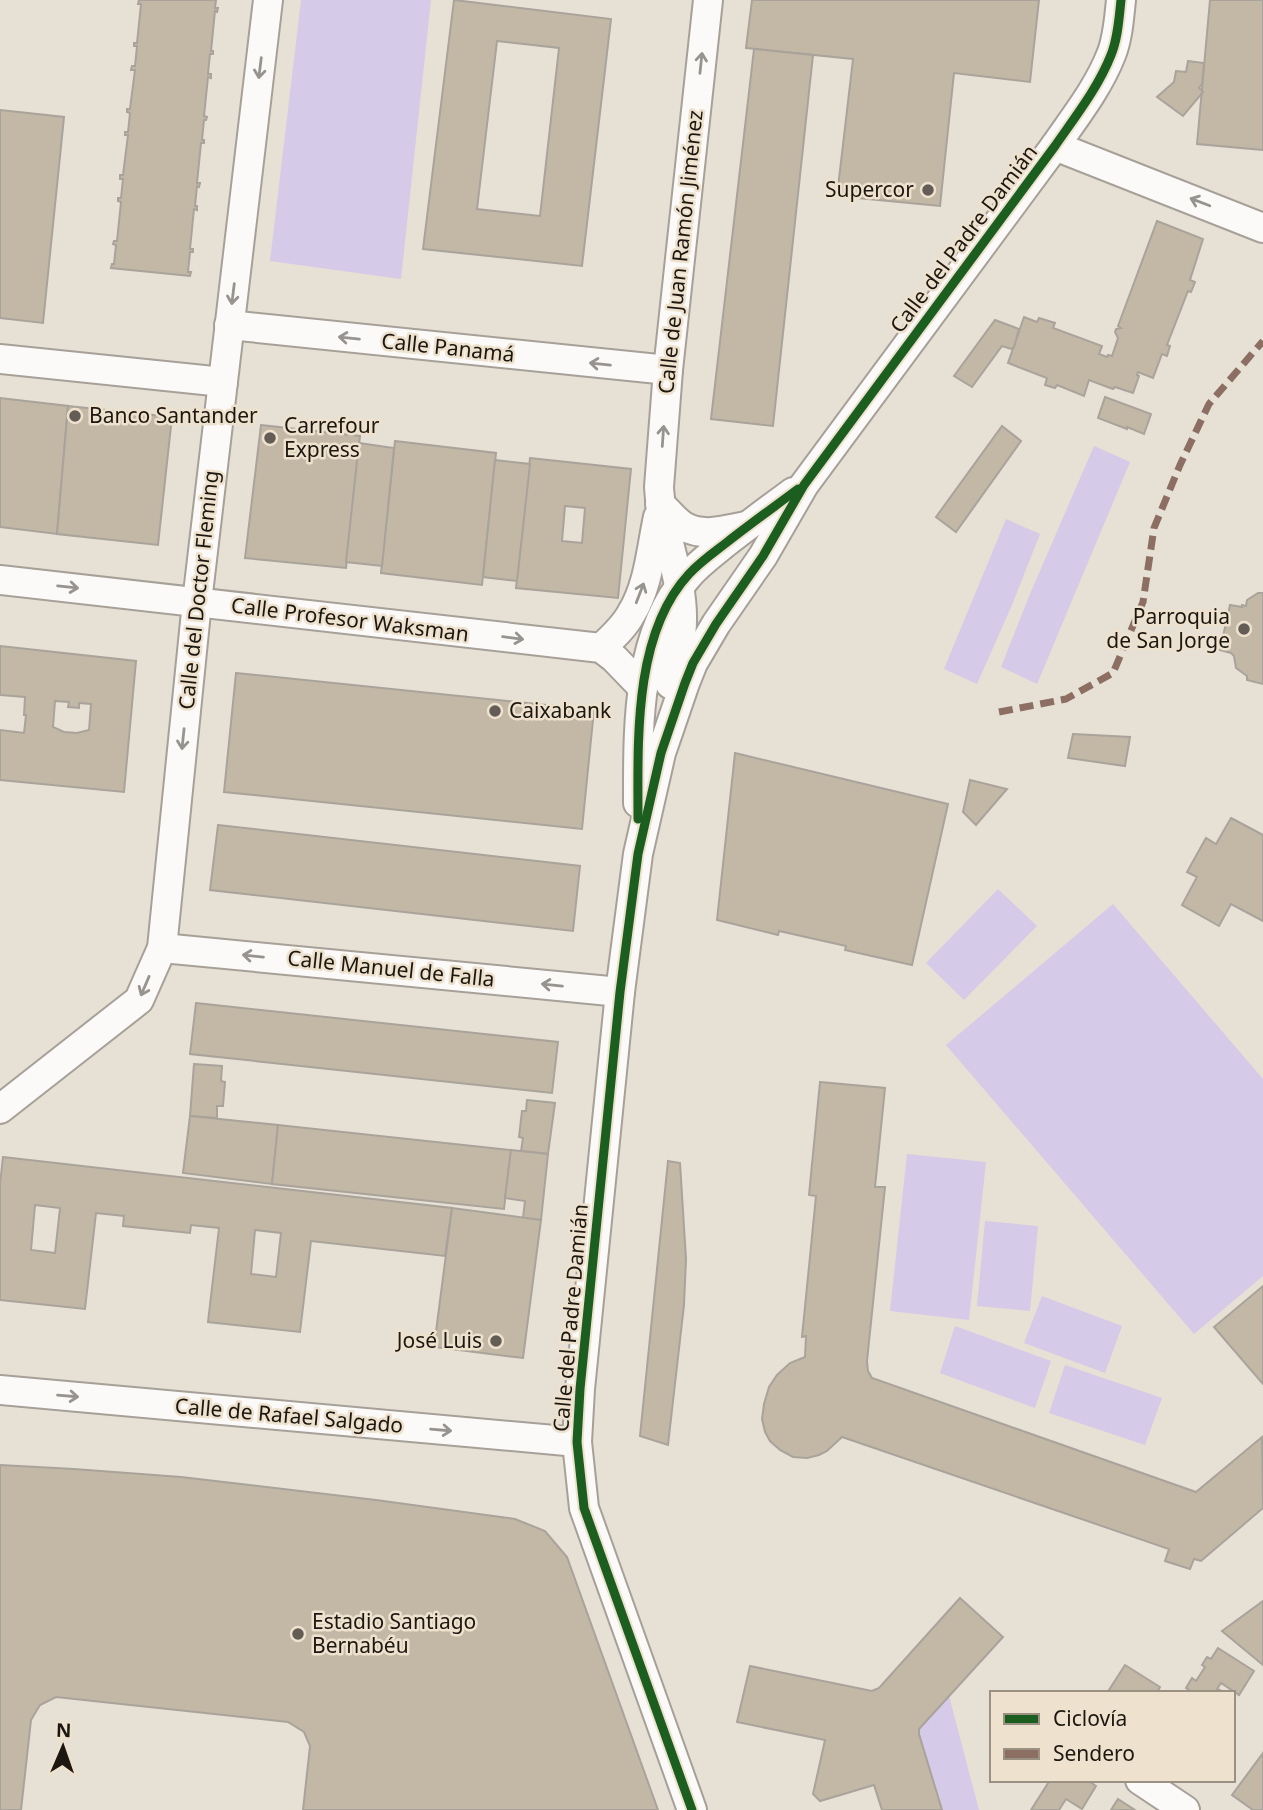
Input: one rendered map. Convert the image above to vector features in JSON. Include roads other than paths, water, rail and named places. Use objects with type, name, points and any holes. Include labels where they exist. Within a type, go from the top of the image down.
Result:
[{"type":"street","name":"Calle del Doctor Fleming","points":[[0,1109],[139,1000],[162,948],[197,602],[268,0]]},
{"type":"street","name":"Calle de Juan Ramón Jiménez","points":[[660,504],[668,370],[708,0]]},
{"type":"street","name":"Calle del Padre Damián","points":[[661,753],[694,663],[716,624],[763,556],[804,485],[1090,95],[1111,54],[1121,0]]},
{"type":"street","points":[[1055,146],[1263,228]]},
{"type":"street","name":"Calle Panamá","points":[[229,325],[668,370]]},
{"type":"street","points":[[0,359],[223,382]]},
{"type":"street","name":"Calle del Padre Damián","points":[[638,854],[638,754],[643,688],[648,655],[662,615],[680,585],[700,563],[804,485]]},
{"type":"street","name":"Calle del Padre Damián","points":[[660,504],[683,526],[696,531],[720,531],[748,526]]},
{"type":"street","name":"Calle del Padre Damián","points":[[660,504],[680,585],[682,630],[666,703],[661,753],[638,854],[620,992],[577,1442],[584,1508],[692,1810]]},
{"type":"street","points":[[643,688],[601,648],[620,630],[638,600],[647,575],[660,504]]},
{"type":"street","name":"Calle Profesor Waksman","points":[[0,580],[601,648]]},
{"type":"street","name":"Calle Manuel de Falla","points":[[162,948],[620,992]]},
{"type":"street","name":"Calle de Rafael Salgado","points":[[0,1390],[577,1442]]},
{"type":"street","points":[[1143,1782],[1185,1810]]},
{"type":"place","name":"Supercor","points":[[928,190]]},
{"type":"place","name":"Banco Santander","points":[[75,416]]},
{"type":"place","name":"Carrefour Express","points":[[270,438]]},
{"type":"place","name":"Parroquia de San Jorge","points":[[1244,629]]},
{"type":"place","name":"Caixabank","points":[[495,711]]},
{"type":"place","name":"José Luis","points":[[496,1341]]},
{"type":"place","name":"Estadio Santiago Bernabéu","points":[[298,1634]]}]
